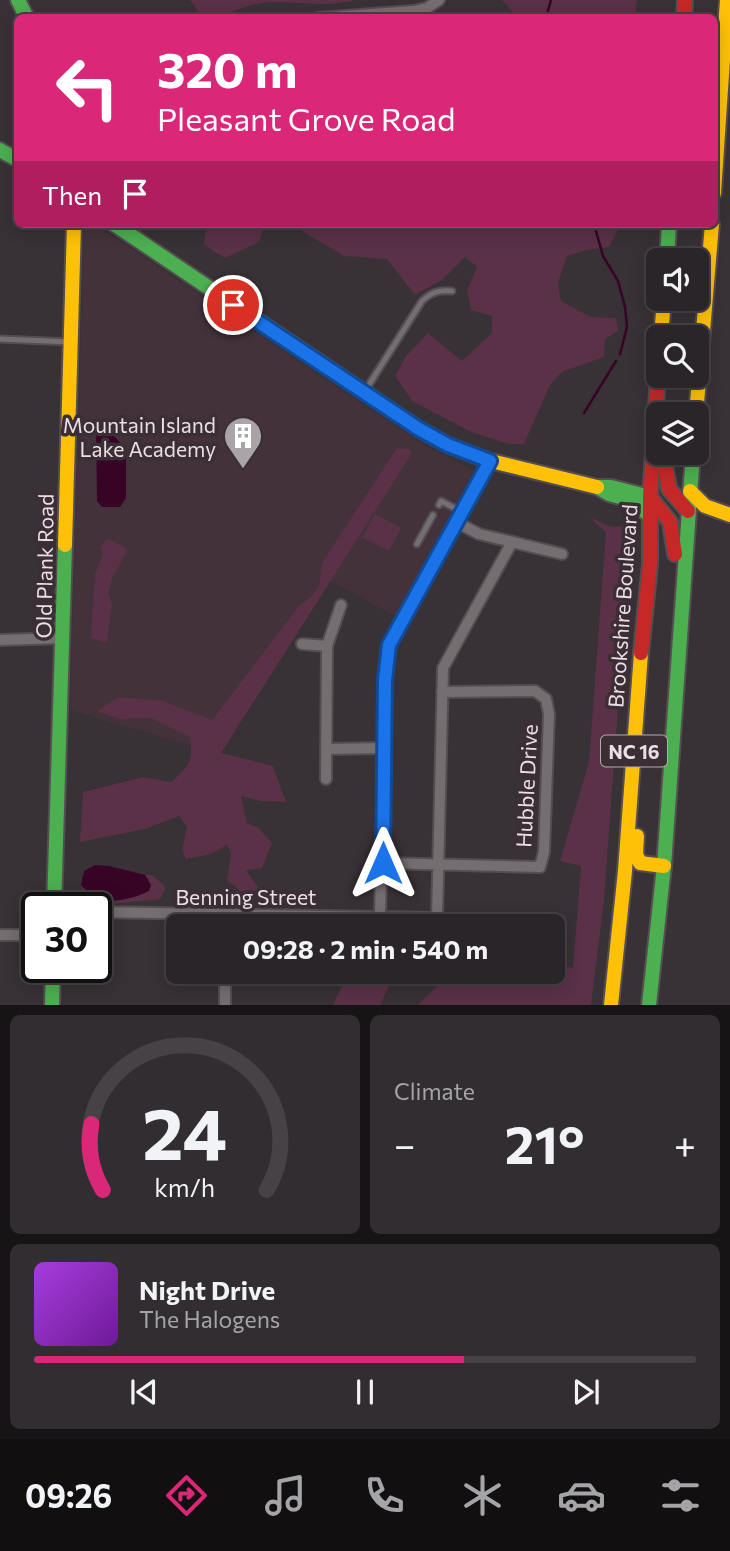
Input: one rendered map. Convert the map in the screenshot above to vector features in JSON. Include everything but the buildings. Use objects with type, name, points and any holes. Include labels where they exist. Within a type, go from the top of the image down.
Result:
[{"type":"main road","points":[[718,134],[727,0]]},
{"type":"main road","name":"Old Plank Road","points":[[55,892],[74,228]]},
{"type":"main road","points":[[120,228],[364,394],[448,445],[490,461],[650,497],[667,515],[674,530],[675,553],[683,593]]},
{"type":"main road","points":[[668,248],[669,228]]},
{"type":"main road","points":[[698,248],[700,228]]},
{"type":"main road","points":[[709,268],[712,228]]},
{"type":"main road","points":[[697,402],[705,311]]},
{"type":"main road","name":"Brookshire Boulevard","points":[[611,1005],[625,871],[650,564],[650,497],[653,465]]},
{"type":"main road","points":[[665,465],[669,489],[688,511],[730,522]]},
{"type":"main road","name":"NC 16","points":[[649,1005],[664,866],[692,465]]},
{"type":"main road","points":[[597,487],[609,494],[631,500],[650,516]]},
{"type":"main road","points":[[690,491],[705,506],[730,515]]},
{"type":"main road","points":[[637,714],[642,724],[636,854],[644,864],[664,866]]},
{"type":"main road","points":[[52,1005],[53,983]]},
{"type":"street","points":[[373,14],[414,11],[427,8],[439,0]]},
{"type":"street","points":[[380,914],[385,680],[389,645],[490,461]]},
{"type":"street","points":[[458,523],[479,534],[562,554]]},
{"type":"street","points":[[439,863],[443,668],[512,542]]},
{"type":"street","points":[[326,779],[327,646],[341,606]]},
{"type":"street","points":[[0,640],[64,638]]},
{"type":"street","points":[[302,644],[327,646]]},
{"type":"street","name":"Hubble Drive","points":[[383,863],[540,867],[544,852],[549,714],[546,699],[535,691],[442,692]]},
{"type":"street","points":[[327,749],[384,748]]},
{"type":"street","name":"Benning Street","points":[[437,914],[439,863]]},
{"type":"street","name":"Benning Street","points":[[112,913],[166,915]]},
{"type":"street","points":[[0,934],[21,935]]},
{"type":"street","points":[[225,984],[225,1005]]},
{"type":"lane","points":[[364,394],[422,301],[439,290],[452,291]]},
{"type":"lane","points":[[0,340],[71,342]]},
{"type":"lane","points":[[439,505],[441,501],[463,512]]},
{"type":"lane","points":[[417,544],[433,514]]},
{"type":"shaded area","points":[[190,0],[355,0],[332,4],[262,3],[224,14],[200,14]]},
{"type":"shaded area","points":[[502,0],[637,0],[635,14],[514,14]]},
{"type":"shaded area","points":[[84,228],[100,228],[419,442],[474,471],[396,616],[330,581],[220,754],[70,710]]},
{"type":"shaded area","points":[[206,228],[263,228],[259,242],[225,258],[204,245]]},
{"type":"shaded area","points":[[297,228],[619,228],[609,247],[567,256],[558,283],[561,301],[591,317],[616,318],[618,331],[605,339],[604,357],[562,372],[550,385],[524,444],[509,444],[471,432],[412,401],[395,376],[406,356],[428,333],[462,361],[492,333],[492,316],[471,310],[467,290],[477,267],[465,257],[442,280],[415,295],[387,259],[344,256]]},
{"type":"shaded area","points":[[98,421],[126,448],[126,498],[120,507],[102,507],[97,501]]},
{"type":"shaded area","points":[[397,448],[409,449],[412,453],[221,753],[273,766],[286,802],[260,801],[241,796],[247,823],[258,827],[272,843],[262,868],[246,870],[260,890],[244,894],[227,880],[231,853],[227,845],[211,854],[186,859],[182,850],[187,827],[179,816],[145,829],[80,842],[83,792],[143,777],[171,782],[186,767],[191,752],[190,737],[151,718],[120,719],[97,711],[119,697],[163,701],[212,720],[299,606],[319,587],[322,563]]},
{"type":"shaded area","points":[[375,514],[401,528],[389,551],[362,537]]},
{"type":"shaded area","points":[[590,518],[612,526],[630,526],[631,531],[604,900],[591,1005],[418,1005],[437,984],[565,984],[565,966],[573,968],[581,866],[560,861],[589,762],[606,532]]},
{"type":"shaded area","points":[[108,539],[125,547],[127,551],[112,578],[108,593],[112,605],[105,642],[91,638],[95,574],[103,555],[100,547]]},
{"type":"shaded area","points":[[95,865],[109,866],[145,875],[151,885],[149,891],[112,901],[112,892],[88,892],[81,885],[84,871]]},
{"type":"shaded area","points":[[145,875],[152,875],[164,885],[165,890],[160,899],[112,904],[112,892],[83,892],[81,885],[83,889],[149,880]]},
{"type":"shaded area","points":[[343,984],[389,986],[380,1005],[333,1005]]},
{"type":"waterway","points":[[547,14],[551,0]]},
{"type":"waterway","points":[[595,228],[603,256],[618,281],[625,307],[627,327],[620,354]]},
{"type":"waterway","points":[[584,413],[616,361]]},
{"type":"traffic: fast","points":[[18,0],[25,14]]},
{"type":"traffic: fast","points":[[0,150],[14,158]]},
{"type":"traffic: fast","points":[[120,228],[419,429],[448,445],[487,460]]},
{"type":"traffic: fast","points":[[668,248],[669,228]]},
{"type":"traffic: fast","points":[[649,1005],[664,866],[692,465]]},
{"type":"traffic: fast","points":[[650,497],[611,487],[597,487],[609,494],[631,500],[650,516]]},
{"type":"traffic: fast","points":[[54,892],[65,545]]},
{"type":"traffic: fast","points":[[52,1005],[53,983]]},
{"type":"traffic: slow","points":[[718,134],[727,0]]},
{"type":"traffic: slow","points":[[65,545],[74,228]]},
{"type":"traffic: slow","points":[[697,402],[712,228]]},
{"type":"traffic: slow","points":[[662,325],[663,311]]},
{"type":"traffic: slow","points":[[487,460],[597,487]]},
{"type":"traffic: slow","points":[[690,491],[705,506],[730,515]]},
{"type":"traffic: slow","points":[[611,1005],[625,871],[641,653]]},
{"type":"traffic: slow","points":[[637,836],[636,854],[640,863],[664,866]]},
{"type":"traffic: jam","points":[[684,14],[685,0]]},
{"type":"traffic: jam","points":[[641,653],[650,564],[650,497],[657,388]]},
{"type":"traffic: jam","points":[[665,465],[669,489],[688,511]]},
{"type":"traffic: jam","points":[[650,497],[670,522],[675,554]]},
{"type":"place","name":"Mountain Island Lake Academy","points":[[243,470]]},
{"type":"route","points":[[233,305],[387,410],[448,445],[490,461],[389,645],[385,680],[383,863]]}]
